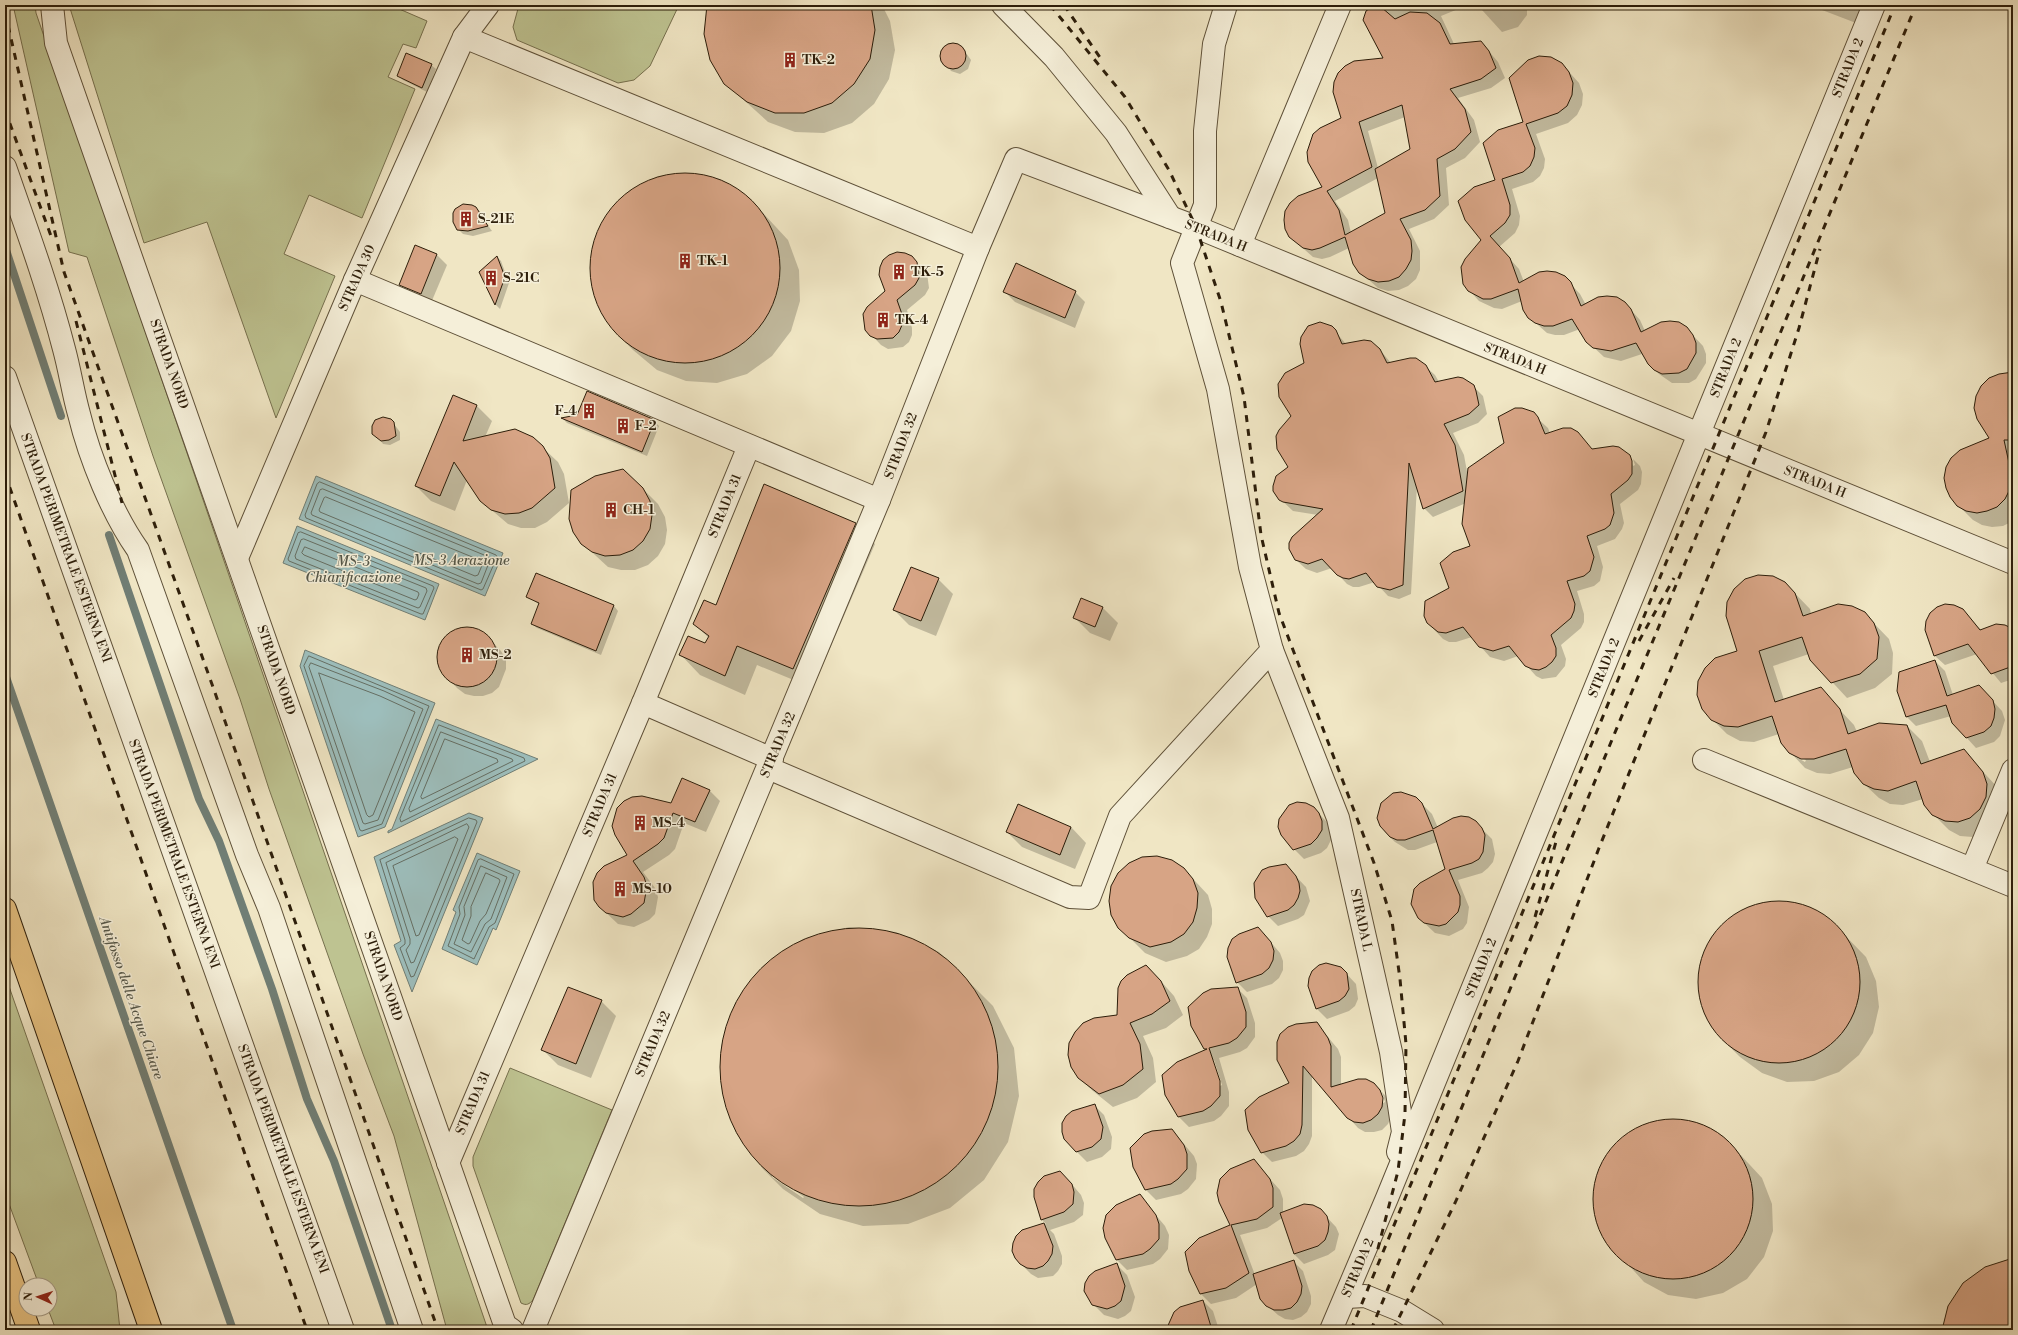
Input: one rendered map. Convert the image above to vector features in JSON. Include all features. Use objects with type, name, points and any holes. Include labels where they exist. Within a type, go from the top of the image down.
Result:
[{"type":"highway","points":[[5,909],[151,1330]]},
{"type":"highway","points":[[5,1262],[29,1330]]},
{"type":"lane","name":"STRADA NORD","points":[[52,5],[56,43],[505,1325],[512,1330]]},
{"type":"lane","name":"STRADA 30","points":[[237,558],[356,280],[464,37],[488,5]]},
{"type":"lane","points":[[1003,5],[1054,57],[1116,133],[1170,217]]},
{"type":"lane","name":"STRADA L","points":[[1226,5],[1214,44],[1205,132],[1206,205],[1182,263],[1218,389],[1250,567],[1272,650],[1338,818],[1390,1052],[1403,1132],[1388,1198]]},
{"type":"lane","points":[[1240,246],[1340,5]]},
{"type":"lane","name":"STRADA 2","points":[[1331,1330],[1388,1198],[1874,5]]},
{"type":"lane","points":[[464,37],[978,248]]},
{"type":"lane","name":"STRADA H","points":[[1016,158],[1196,227],[2013,564]]},
{"type":"lane","name":"STRADA 32","points":[[533,1330],[879,500],[978,248],[1016,158]]},
{"type":"lane","points":[[5,167],[46,288],[64,349],[79,416],[99,475],[123,529],[138,550],[247,855],[269,908],[412,1330]]},
{"type":"lane","points":[[356,280],[879,500]]},
{"type":"lane","name":"STRADA PERIMETRALE ESTERNA ENI","points":[[5,377],[343,1330]]},
{"type":"lane","name":"STRADA 31","points":[[448,1162],[643,703],[749,446]]},
{"type":"lane","points":[[643,703],[770,763],[1070,897],[1088,898],[1120,816],[1272,650]]},
{"type":"lane","points":[[1704,760],[2013,886]]},
{"type":"lane","points":[[1972,869],[2013,770]]},
{"type":"lane","points":[[1346,1298],[1365,1296],[1402,1311],[1433,1330]]},
{"type":"green space","points":[[13,5],[35,5],[36,13],[488,1330],[447,1330],[394,1136],[363,1054],[269,789],[240,699],[153,456],[87,257],[69,252]]},
{"type":"green space","points":[[69,5],[390,5],[427,21],[416,48],[403,44],[388,77],[415,89],[362,218],[309,195],[284,254],[335,276],[276,418],[207,222],[144,243]]},
{"type":"green space","points":[[519,5],[679,5],[650,66],[634,80],[618,83],[517,40],[513,27]]},
{"type":"green space","points":[[5,975],[116,1292],[120,1330],[56,1330],[51,1317],[58,1317],[58,1277],[36,1277],[5,1193]]},
{"type":"green space","points":[[510,1068],[612,1110],[533,1300],[526,1304],[521,1303],[473,1166],[473,1157]]},
{"type":"water","name":"MS-3 Aerazione","points":[[316,476],[503,553],[485,596],[299,519]]},
{"type":"water","name":"MS-3 Chiarificazione","points":[[297,526],[439,584],[425,620],[283,563]]},
{"type":"water","points":[[305,650],[435,703],[385,827],[358,837],[300,666]]},
{"type":"water","points":[[436,719],[538,759],[388,833],[388,831],[392,829]]},
{"type":"water","points":[[469,813],[483,818],[412,992],[394,945],[401,941],[374,857]]},
{"type":"water","points":[[477,853],[520,871],[496,930],[493,928],[477,965],[442,949],[456,912],[453,910]]},
{"type":"building","name":"TK-2","points":[[707,5],[871,5],[875,30],[870,59],[854,84],[832,103],[804,113],[775,113],[747,102],[724,84],[710,60],[704,34]]},
{"type":"building","points":[[1373,6],[1381,7],[1395,19],[1410,12],[1427,13],[1440,23],[1450,44],[1481,41],[1489,51],[1496,68],[1481,79],[1450,89],[1465,109],[1471,132],[1455,149],[1437,159],[1440,196],[1425,210],[1400,219],[1411,240],[1411,260],[1406,269],[1399,277],[1389,281],[1378,282],[1368,279],[1359,273],[1353,264],[1345,237],[1320,248],[1312,250],[1303,248],[1289,237],[1285,229],[1284,220],[1285,211],[1290,203],[1298,196],[1322,187],[1308,162],[1307,152],[1313,134],[1320,128],[1341,118],[1333,92],[1334,82],[1338,73],[1345,66],[1354,61],[1383,58],[1363,20],[1366,11]],"holes":[[[1402,105],[1410,149],[1375,169],[1385,213],[1345,235],[1339,210],[1327,191],[1372,167],[1359,122]]]},
{"type":"building","points":[[953,43],[963,46],[966,56],[963,66],[953,69],[943,66],[940,56],[943,46]]},
{"type":"building","points":[[406,53],[432,64],[422,88],[397,76]]},
{"type":"building","points":[[1539,56],[1551,57],[1562,63],[1569,72],[1573,83],[1572,95],[1567,106],[1558,113],[1526,124],[1535,148],[1534,157],[1530,166],[1523,172],[1502,179],[1510,205],[1510,215],[1505,223],[1490,236],[1510,258],[1519,283],[1539,272],[1556,272],[1565,276],[1571,282],[1581,306],[1598,297],[1607,296],[1617,297],[1625,302],[1631,309],[1641,332],[1661,322],[1670,321],[1679,322],[1687,327],[1693,335],[1696,343],[1696,353],[1687,369],[1679,373],[1662,374],[1654,370],[1648,364],[1636,343],[1611,351],[1593,348],[1586,342],[1572,319],[1553,326],[1544,326],[1535,323],[1528,318],[1523,310],[1518,289],[1491,299],[1483,299],[1468,291],[1463,284],[1461,267],[1465,259],[1481,240],[1465,220],[1458,201],[1474,187],[1495,180],[1483,143],[1498,130],[1523,122],[1509,78],[1528,60]]},
{"type":"building","name":"TK-1","points":[[676,173],[694,173],[713,177],[730,184],[745,194],[759,208],[769,223],[776,240],[780,259],[780,277],[776,296],[769,313],[759,328],[745,342],[730,352],[713,359],[694,363],[676,363],[657,359],[640,352],[625,342],[611,328],[601,313],[594,296],[590,277],[590,259],[594,240],[601,223],[611,208],[625,194],[640,184],[657,177]]},
{"type":"building","name":"S-21E","points":[[463,204],[476,207],[488,226],[468,231],[457,230],[453,222],[453,213],[455,209]]},
{"type":"building","points":[[415,245],[437,254],[421,294],[399,285]]},
{"type":"building","points":[[897,252],[912,256],[917,262],[919,278],[915,285],[897,300],[903,317],[899,332],[893,338],[877,339],[870,336],[865,330],[863,314],[867,307],[885,291],[879,275],[883,260],[889,255]]},
{"type":"building","name":"S-21C","points":[[497,256],[505,277],[495,305],[479,272]]},
{"type":"building","points":[[1016,263],[1076,291],[1065,318],[1003,292]]},
{"type":"building","points":[[1320,322],[1332,326],[1336,330],[1342,344],[1364,340],[1371,341],[1380,349],[1387,363],[1416,358],[1426,365],[1435,382],[1458,377],[1463,378],[1474,385],[1476,391],[1479,405],[1469,414],[1444,424],[1455,445],[1463,491],[1423,509],[1409,463],[1403,585],[1390,590],[1377,587],[1366,573],[1349,579],[1343,578],[1337,575],[1322,559],[1308,564],[1295,560],[1289,549],[1289,543],[1292,537],[1323,509],[1283,502],[1279,500],[1273,491],[1276,476],[1288,467],[1277,449],[1276,436],[1291,416],[1279,397],[1278,384],[1285,373],[1304,363],[1300,344],[1301,337],[1308,326]]},
{"type":"building","points":[[2013,372],[2013,440],[2004,440],[2012,477],[2010,489],[2005,499],[1997,507],[1977,513],[1966,511],[1957,506],[1950,497],[1944,478],[1946,467],[1951,458],[1960,450],[1989,438],[1977,419],[1974,408],[1976,396],[1981,386],[1989,378],[1999,374]]},
{"type":"building","points":[[587,391],[655,420],[642,452],[561,418],[577,415]]},
{"type":"building","points":[[453,395],[477,405],[463,441],[515,429],[533,437],[543,446],[550,458],[555,488],[532,508],[519,513],[505,514],[491,510],[480,501],[454,462],[440,496],[415,486]]},
{"type":"building","points":[[1515,408],[1522,408],[1534,412],[1538,417],[1545,434],[1563,428],[1571,428],[1578,432],[1592,449],[1613,446],[1619,447],[1630,455],[1632,461],[1632,474],[1628,480],[1611,494],[1614,513],[1610,525],[1605,529],[1587,536],[1594,557],[1590,571],[1584,576],[1567,581],[1575,604],[1574,611],[1571,618],[1551,635],[1556,648],[1556,656],[1546,667],[1539,670],[1525,666],[1509,646],[1493,651],[1479,647],[1463,627],[1446,633],[1438,632],[1427,623],[1424,616],[1425,601],[1449,588],[1440,563],[1453,552],[1470,546],[1462,524],[1468,468],[1504,443],[1498,417]]},
{"type":"building","points":[[383,417],[391,419],[394,422],[396,436],[389,440],[381,441],[372,434],[372,426],[375,420]]},
{"type":"building","name":"CH-1","points":[[623,469],[643,488],[650,501],[652,515],[650,529],[643,541],[633,550],[620,555],[605,556],[592,552],[581,544],[573,532],[569,519],[571,490],[595,476]]},
{"type":"building","points":[[764,484],[856,523],[793,669],[737,646],[725,676],[679,655],[688,636],[705,643],[709,636],[693,624],[704,600],[716,605]]},
{"type":"building","points":[[911,567],[939,578],[921,621],[893,610]]},
{"type":"building","points":[[536,573],[614,605],[596,651],[531,624],[539,603],[526,597]]},
{"type":"building","points":[[1758,575],[1773,576],[1785,582],[1795,593],[1803,616],[1838,604],[1852,606],[1865,612],[1874,623],[1879,637],[1877,659],[1860,674],[1831,683],[1810,660],[1802,637],[1759,651],[1775,702],[1821,687],[1840,709],[1848,734],[1879,723],[1907,725],[1921,764],[1964,749],[1983,772],[1987,784],[1986,797],[1980,809],[1970,818],[1958,822],[1945,821],[1932,815],[1924,805],[1916,781],[1888,791],[1874,789],[1863,784],[1854,773],[1846,749],[1814,759],[1801,759],[1789,753],[1781,743],[1772,716],[1738,727],[1724,726],[1711,720],[1702,709],[1697,695],[1698,681],[1705,668],[1715,658],[1737,651],[1726,616],[1727,602],[1734,589],[1745,579]]},
{"type":"building","points":[[1081,598],[1103,607],[1095,627],[1073,618]]},
{"type":"building","points":[[1945,604],[1954,605],[1963,609],[1980,630],[1996,624],[2005,625],[2013,629],[2013,666],[1991,674],[1968,644],[1934,656],[1925,630],[1926,621],[1930,613],[1937,607]]},
{"type":"building","name":"MS-2","points":[[467,627],[483,632],[488,636],[492,641],[497,657],[492,673],[488,678],[483,682],[467,687],[451,682],[446,678],[442,673],[437,657],[442,641],[446,636],[451,632]]},
{"type":"building","points":[[1935,660],[1947,696],[1979,685],[1993,700],[1995,709],[1994,718],[1991,726],[1984,732],[1966,738],[1952,723],[1946,705],[1906,717],[1897,691],[1899,672]]},
{"type":"building","points":[[682,778],[710,790],[695,822],[673,813],[664,838],[658,844],[633,861],[644,877],[647,886],[644,903],[631,914],[623,917],[606,913],[594,900],[593,882],[597,873],[604,866],[627,855],[615,835],[612,826],[617,808],[624,801],[632,797],[642,796],[671,803]]},
{"type":"building","points":[[1401,792],[1416,797],[1422,803],[1433,829],[1453,818],[1461,816],[1469,817],[1476,821],[1482,828],[1485,835],[1483,852],[1479,859],[1472,863],[1449,870],[1460,896],[1460,905],[1458,912],[1446,924],[1439,926],[1424,923],[1418,918],[1411,904],[1414,889],[1420,883],[1445,869],[1433,830],[1405,840],[1397,840],[1390,837],[1380,826],[1377,818],[1381,803],[1393,793]]},
{"type":"building","points":[[1297,802],[1306,803],[1314,807],[1319,813],[1322,821],[1322,830],[1311,844],[1293,850],[1281,835],[1278,827],[1279,819],[1289,805]]},
{"type":"building","points":[[1018,804],[1071,827],[1060,855],[1006,832]]},
{"type":"building","points":[[1157,856],[1172,860],[1184,868],[1193,879],[1198,893],[1197,908],[1193,922],[1184,934],[1171,942],[1150,947],[1129,938],[1118,928],[1111,915],[1109,901],[1111,886],[1118,873],[1129,863],[1142,857]]},
{"type":"building","points":[[1286,864],[1296,876],[1299,883],[1300,891],[1298,898],[1294,905],[1288,910],[1267,917],[1255,898],[1254,883],[1262,870],[1269,867]]},
{"type":"building","points":[[1779,901],[1810,907],[1824,915],[1836,925],[1846,937],[1854,951],[1860,982],[1854,1013],[1846,1027],[1836,1039],[1824,1049],[1810,1057],[1779,1063],[1748,1057],[1734,1049],[1722,1039],[1712,1027],[1704,1013],[1698,982],[1704,951],[1712,937],[1722,925],[1734,915],[1748,907]]},
{"type":"building","points":[[1258,927],[1271,942],[1274,951],[1273,960],[1269,968],[1262,974],[1236,983],[1227,957],[1228,948],[1232,939],[1239,934]]},
{"type":"building","points":[[845,928],[873,928],[886,930],[912,938],[925,944],[958,968],[975,990],[988,1014],[996,1040],[998,1067],[996,1094],[988,1120],[975,1144],[958,1166],[936,1183],[912,1196],[886,1204],[873,1206],[845,1206],[832,1204],[806,1196],[793,1190],[760,1166],[751,1155],[736,1133],[730,1120],[722,1094],[720,1081],[720,1053],[722,1040],[730,1014],[736,1001],[760,968],[771,959],[793,944],[806,938],[832,930]]},
{"type":"building","points":[[1326,963],[1341,967],[1347,973],[1349,989],[1345,996],[1339,1001],[1316,1009],[1308,986],[1309,978],[1312,971],[1319,965]]},
{"type":"building","points":[[1146,965],[1161,981],[1170,1001],[1152,1014],[1130,1023],[1140,1044],[1143,1069],[1123,1085],[1099,1094],[1078,1078],[1071,1067],[1068,1055],[1069,1043],[1075,1032],[1083,1023],[1094,1018],[1117,1015],[1118,988],[1121,981],[1127,975]]},
{"type":"building","points":[[568,987],[602,1000],[576,1064],[541,1050]]},
{"type":"building","points":[[1238,987],[1246,1012],[1246,1027],[1237,1038],[1229,1043],[1209,1048],[1220,1081],[1220,1096],[1211,1106],[1203,1111],[1178,1117],[1165,1095],[1162,1075],[1177,1062],[1207,1049],[1204,1049],[1191,1026],[1188,1007],[1203,993],[1211,989]]},
{"type":"building","points":[[1317,1022],[1328,1038],[1331,1046],[1331,1087],[1358,1079],[1366,1079],[1374,1083],[1380,1090],[1383,1098],[1382,1107],[1378,1114],[1371,1120],[1363,1123],[1354,1122],[1347,1118],[1303,1066],[1302,1125],[1300,1134],[1294,1141],[1286,1146],[1261,1153],[1248,1130],[1245,1110],[1259,1097],[1289,1083],[1277,1060],[1277,1042],[1280,1034],[1288,1027],[1296,1024]]},
{"type":"building","points":[[1095,1104],[1103,1127],[1101,1139],[1092,1147],[1076,1152],[1064,1139],[1062,1123],[1066,1116],[1072,1111]]},
{"type":"building","points":[[1665,1119],[1681,1119],[1704,1125],[1724,1137],[1735,1148],[1747,1168],[1753,1191],[1753,1207],[1747,1230],[1735,1250],[1724,1261],[1704,1273],[1681,1279],[1665,1279],[1642,1273],[1622,1261],[1611,1250],[1599,1230],[1593,1207],[1593,1191],[1599,1168],[1611,1148],[1622,1137],[1642,1125]]},
{"type":"building","points":[[1172,1129],[1184,1145],[1187,1154],[1187,1169],[1171,1184],[1145,1190],[1133,1167],[1130,1148],[1144,1134],[1152,1131]]},
{"type":"building","points":[[1254,1159],[1270,1179],[1273,1188],[1273,1207],[1257,1219],[1231,1225],[1249,1273],[1226,1288],[1200,1294],[1189,1271],[1185,1252],[1199,1238],[1230,1225],[1219,1202],[1217,1193],[1220,1179],[1230,1169]]},
{"type":"building","points":[[1060,1171],[1072,1184],[1074,1192],[1073,1204],[1064,1212],[1041,1220],[1034,1197],[1034,1189],[1044,1176]]},
{"type":"building","points":[[1140,1194],[1156,1215],[1159,1224],[1159,1239],[1143,1254],[1116,1260],[1105,1238],[1103,1228],[1106,1215],[1116,1205]]},
{"type":"building","points":[[1304,1204],[1313,1205],[1321,1209],[1327,1216],[1329,1224],[1328,1232],[1325,1240],[1318,1246],[1294,1254],[1280,1213]]},
{"type":"building","points":[[1044,1223],[1053,1246],[1052,1254],[1043,1266],[1035,1269],[1027,1268],[1020,1264],[1015,1258],[1012,1251],[1013,1243],[1016,1236],[1022,1230]]},
{"type":"building","points":[[2013,1258],[2013,1330],[1942,1330],[1948,1306],[1963,1283],[1985,1267]]},
{"type":"building","points":[[1294,1260],[1302,1286],[1301,1294],[1297,1302],[1291,1308],[1283,1310],[1274,1310],[1266,1306],[1260,1299],[1253,1274]]},
{"type":"building","points":[[1117,1263],[1125,1286],[1121,1301],[1115,1306],[1107,1309],[1092,1305],[1084,1291],[1085,1283],[1089,1276],[1095,1271]]},
{"type":"building","points":[[1203,1300],[1212,1330],[1166,1330],[1174,1312],[1180,1307]]},
{"type":"waterway","points":[[5,247],[61,416]]},
{"type":"waterway","points":[[109,535],[199,799],[219,841],[272,989],[307,1099],[334,1161],[392,1330]]},
{"type":"waterway","name":"Antifosso delle Acque Chiare","points":[[5,674],[233,1330]]},
{"type":"railway","points":[[1050,5],[1125,97],[1169,170],[1196,227],[1221,302],[1244,397],[1261,535],[1279,613],[1374,863],[1392,921],[1400,979],[1406,1044],[1405,1114],[1398,1171],[1376,1256]]},
{"type":"railway","points":[[1064,5],[1101,59]]},
{"type":"railway","points":[[1351,1330],[1895,5]]},
{"type":"railway","points":[[1371,1330],[1597,776],[1916,5]]},
{"type":"railway","points":[[5,12],[64,272],[213,687],[438,1330]]},
{"type":"railway","points":[[5,110],[51,236]]},
{"type":"railway","points":[[1393,1330],[1455,1203],[1518,1061],[1599,848],[1766,432],[1799,328],[1820,249]]},
{"type":"railway","points":[[76,321],[122,503]]},
{"type":"railway","points":[[5,474],[307,1330]]},
{"type":"railway","points":[[1639,641],[1674,578]]},
{"type":"railway","points":[[1535,917],[1557,838]]},
{"type":"place","name":"TK-2","points":[[790,60]]},
{"type":"place","name":"S-21E","points":[[466,219]]},
{"type":"place","name":"TK-1","points":[[685,261]]},
{"type":"place","name":"TK-5","points":[[899,272]]},
{"type":"place","name":"S-21C","points":[[491,278]]},
{"type":"place","name":"TK-4","points":[[883,320]]},
{"type":"place","name":"F-4","points":[[589,411]]},
{"type":"place","name":"F-2","points":[[623,426]]},
{"type":"place","name":"CH-1","points":[[611,510]]},
{"type":"place","name":"MS-2","points":[[467,655]]},
{"type":"place","name":"MS-4","points":[[640,823]]},
{"type":"place","name":"MS-10","points":[[620,889]]}]
